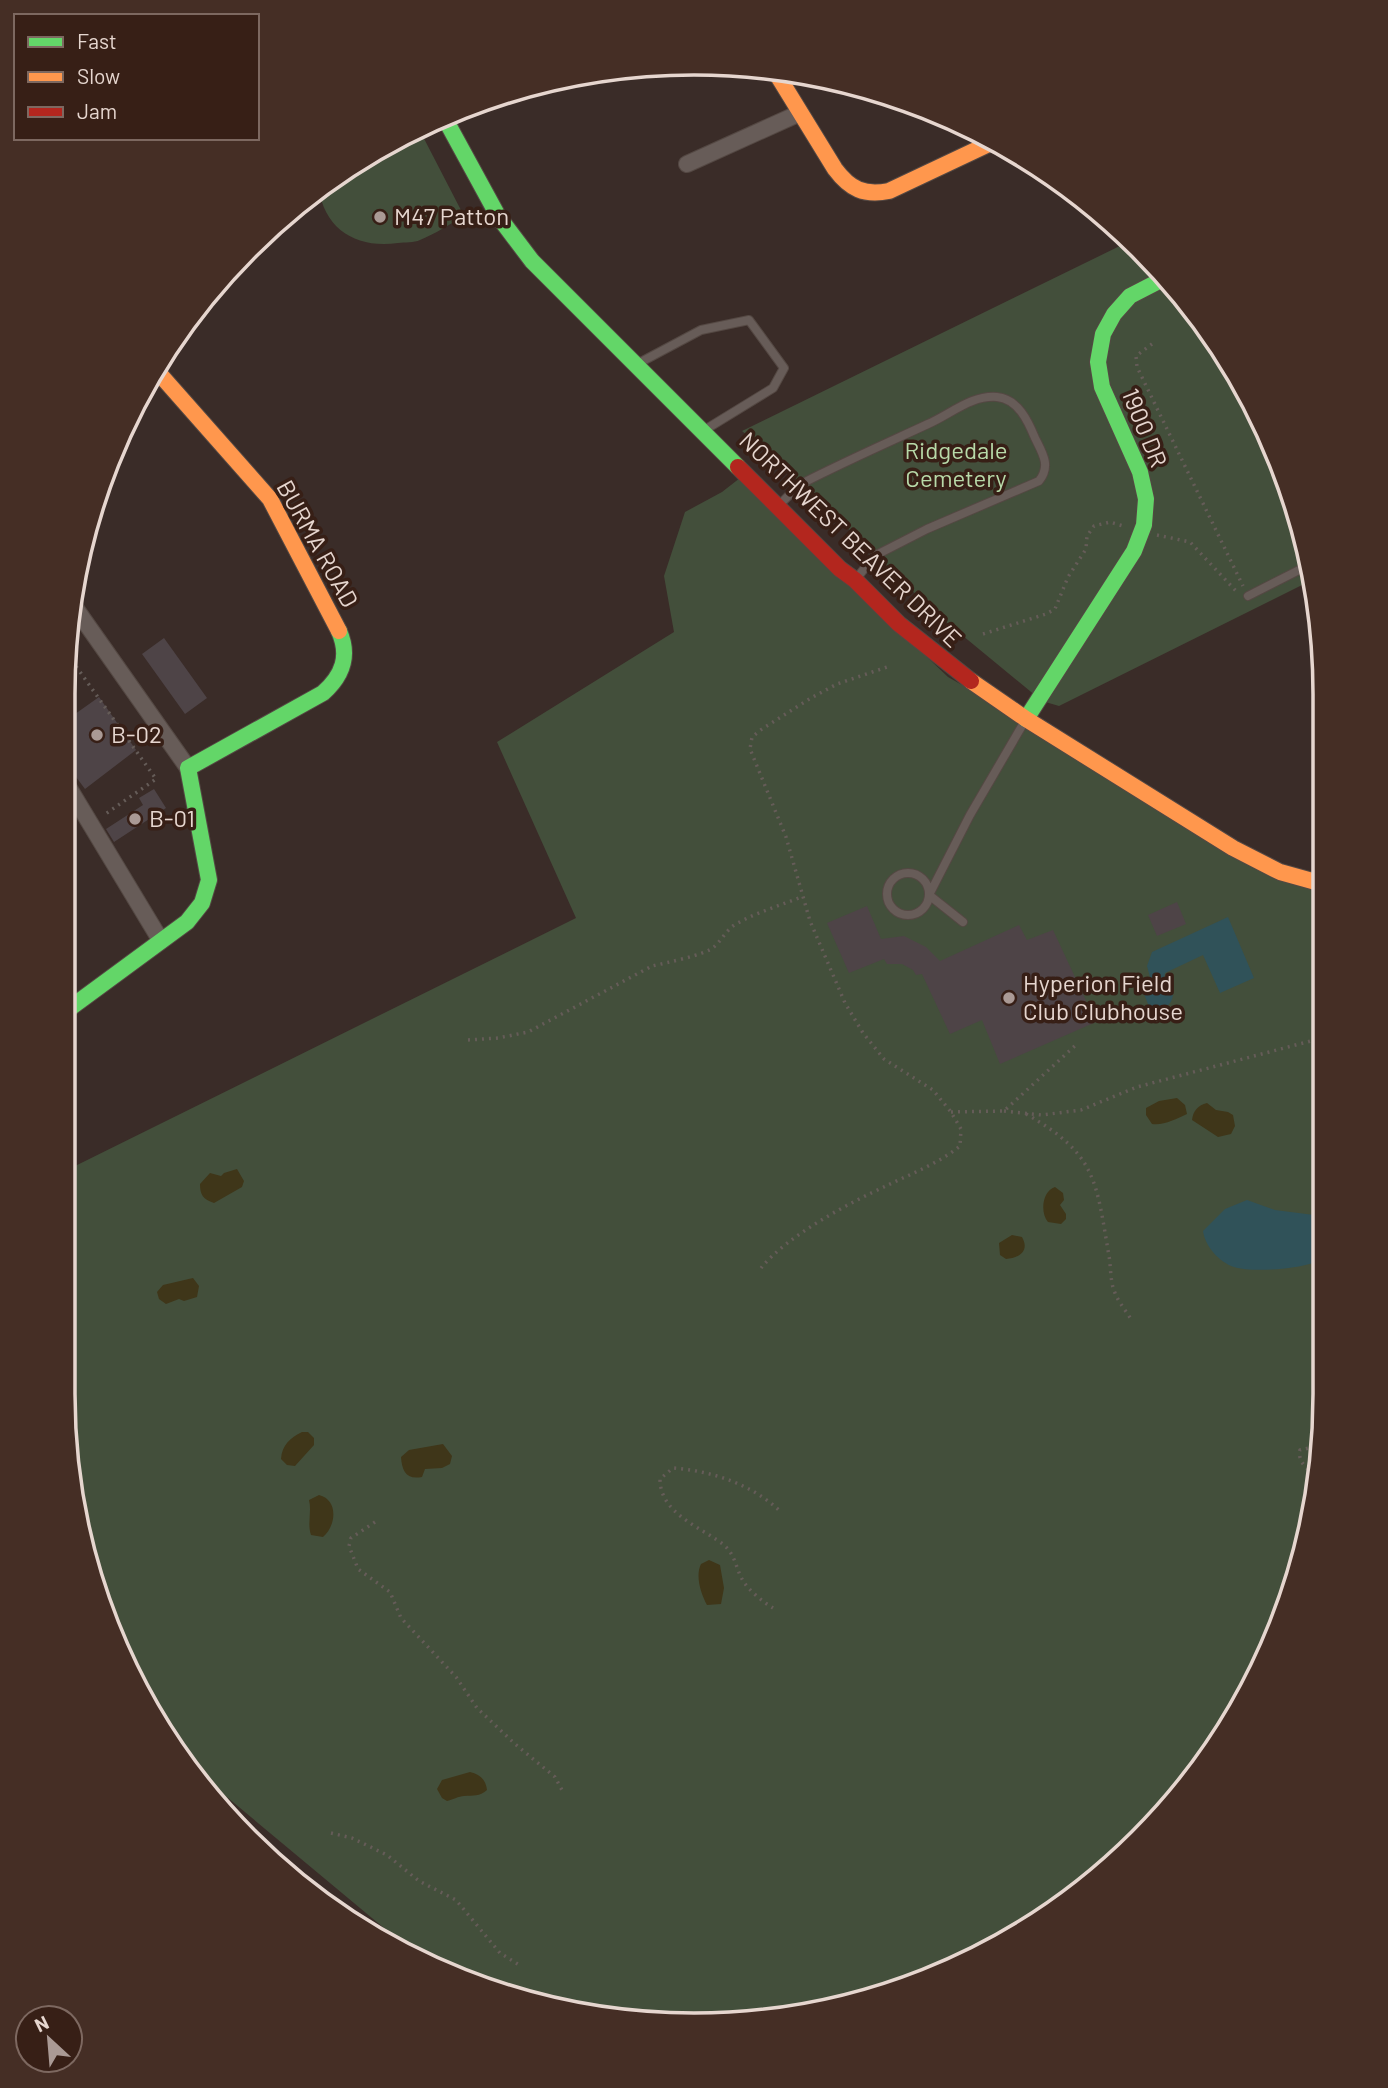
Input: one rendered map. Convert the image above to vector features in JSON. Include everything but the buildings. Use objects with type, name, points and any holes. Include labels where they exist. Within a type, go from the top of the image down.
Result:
[{"type":"street","points":[[781,82],[840,176],[856,191],[873,194],[890,191],[982,147]]},
{"type":"street","points":[[687,164],[800,113]]},
{"type":"street","name":"NORTHWEST BEAVER DRIVE","points":[[449,126],[498,216],[532,261],[840,569],[855,580],[899,624],[960,674],[1026,719],[1233,848],[1280,872],[1313,881]]},
{"type":"street","name":"1900 DR","points":[[1026,719],[1134,551],[1144,525],[1146,499],[1140,472],[1102,387],[1098,362],[1103,334],[1114,314],[1130,296],[1156,283]]},
{"type":"street","name":"BURMA ROAD","points":[[163,377],[270,499],[341,634],[345,650],[345,666],[336,682],[323,693],[188,768]]},
{"type":"street","points":[[75,1004],[199,911],[207,896],[209,880],[188,768],[81,616]]},
{"type":"street","points":[[75,797],[161,941]]},
{"type":"lane","points":[[636,365],[701,330],[749,320],[784,368],[773,388],[703,431]]},
{"type":"lane","points":[[778,506],[802,484],[931,423],[962,405],[984,398],[999,397],[1015,404],[1028,422],[1046,464],[1046,473],[1039,481],[927,528],[874,556],[855,580]]},
{"type":"lane","points":[[1248,596],[1300,569]]},
{"type":"lane","points":[[963,922],[929,895],[925,882],[918,876],[909,873],[900,875],[893,880],[888,893],[889,902],[895,910],[907,915],[921,911],[927,904],[929,895],[970,815],[1026,719]]},
{"type":"path","points":[[1152,344],[1136,356],[1137,367],[1248,596]]},
{"type":"path","points":[[761,1268],[770,1256],[787,1243],[871,1193],[946,1157],[960,1146],[961,1129],[951,1112],[933,1090],[884,1059],[863,1033],[845,1003],[810,921],[786,837],[750,749],[752,737],[762,729],[837,684],[890,666]]},
{"type":"path","points":[[76,667],[156,779],[92,823]]},
{"type":"path","points":[[468,1040],[528,1032],[652,966],[707,951],[714,947],[732,926],[752,915],[802,897]]},
{"type":"path","points":[[951,1112],[1004,1111],[1042,1115],[1081,1110],[1149,1083],[1313,1040]]},
{"type":"path","points":[[1004,1111],[1078,1043]]},
{"type":"path","points":[[1024,1113],[1047,1126],[1073,1147],[1086,1163],[1099,1196],[1114,1292],[1132,1321]]},
{"type":"path","points":[[1308,1468],[1299,1456],[1300,1450],[1310,1448]]},
{"type":"path","points":[[773,1608],[761,1601],[743,1582],[734,1558],[726,1546],[681,1518],[660,1487],[660,1479],[673,1468],[706,1473],[739,1484],[780,1511]]},
{"type":"path","points":[[375,1522],[351,1538],[349,1546],[358,1569],[390,1592],[401,1618],[456,1677],[477,1708],[555,1777],[564,1792]]},
{"type":"path","points":[[331,1833],[352,1838],[387,1855],[419,1881],[456,1900],[500,1952],[521,1966]]},
{"type":"green space","points":[[423,137],[464,216],[418,241],[369,243],[345,233],[328,215],[321,200],[350,180]]},
{"type":"green space","name":"Ridgedale Cemetery","points":[[1121,246],[1185,317],[1230,385],[1249,420],[1280,495],[1303,585],[1059,706],[1042,701],[934,612],[802,484],[742,431]]},
{"type":"green space","points":[[740,478],[948,677],[1313,885],[1313,1394],[1301,1515],[1292,1554],[1266,1631],[1249,1668],[1208,1738],[1185,1771],[1132,1832],[1071,1885],[1038,1908],[968,1949],[931,1966],[854,1992],[815,2001],[694,2013],[613,2007],[534,1992],[457,1966],[420,1949],[389,1932],[220,1791],[203,1771],[158,1703],[122,1631],[96,1554],[87,1515],[75,1394],[75,1166],[576,918],[497,742],[674,632],[664,576],[685,512],[722,492]]},
{"type":"sand","points":[[1177,1098],[1185,1105],[1187,1114],[1165,1123],[1152,1124],[1146,1115],[1146,1108],[1159,1101]]},
{"type":"sand","points":[[1207,1103],[1216,1110],[1233,1115],[1235,1126],[1231,1134],[1218,1137],[1192,1120],[1196,1109]]},
{"type":"sand","points":[[237,1169],[244,1181],[242,1187],[214,1203],[203,1196],[200,1184],[210,1173],[221,1176]]},
{"type":"sand","points":[[1055,1187],[1063,1193],[1064,1200],[1060,1205],[1066,1219],[1061,1224],[1048,1222],[1044,1213],[1045,1197]]},
{"type":"sand","points":[[1012,1235],[1022,1237],[1024,1250],[1015,1257],[1006,1259],[1000,1255],[999,1243]]},
{"type":"sand","points":[[193,1278],[199,1286],[197,1297],[166,1304],[159,1299],[157,1292],[163,1285]]},
{"type":"sand","points":[[302,1432],[308,1432],[314,1438],[314,1445],[295,1466],[287,1465],[281,1459],[283,1450],[290,1439]]},
{"type":"sand","points":[[443,1444],[452,1456],[450,1464],[442,1468],[425,1469],[422,1477],[412,1477],[406,1473],[401,1457],[409,1450]]},
{"type":"sand","points":[[319,1495],[330,1502],[333,1514],[331,1526],[323,1537],[311,1535],[309,1526],[309,1500]]},
{"type":"sand","points":[[709,1560],[720,1565],[724,1588],[721,1604],[707,1605],[701,1590],[699,1569],[701,1564]]},
{"type":"sand","points":[[470,1772],[482,1778],[487,1790],[479,1795],[462,1796],[447,1801],[442,1798],[437,1789],[442,1780]]},
{"type":"water","points":[[1228,917],[1254,978],[1220,993],[1203,955],[1165,973],[1164,979],[1173,993],[1169,1004],[1158,1009],[1148,1004],[1144,994],[1151,981],[1147,966],[1152,952]]},
{"type":"water","points":[[1247,1200],[1275,1210],[1313,1215],[1313,1263],[1265,1270],[1228,1265],[1210,1248],[1203,1231],[1225,1209]]},
{"type":"traffic: fast","points":[[449,126],[498,216],[532,261],[738,467]]},
{"type":"traffic: fast","points":[[1026,719],[1134,551],[1144,525],[1146,499],[1140,472],[1102,387],[1098,362],[1103,334],[1114,314],[1130,296],[1156,283]]},
{"type":"traffic: fast","points":[[75,1004],[187,922],[202,903],[209,880],[188,768],[323,693],[343,665],[344,649],[339,631]]},
{"type":"traffic: slow","points":[[782,82],[835,169],[846,182],[865,192],[889,191],[983,147]]},
{"type":"traffic: slow","points":[[163,377],[270,499],[339,631]]},
{"type":"traffic: slow","points":[[971,681],[1026,719],[1233,848],[1280,872],[1313,881]]},
{"type":"traffic: jam","points":[[738,467],[899,624],[971,681]]},
{"type":"place","name":"M47 Patton","points":[[380,217]]},
{"type":"place","name":"B-02","points":[[97,735]]},
{"type":"place","name":"B-01","points":[[135,819]]},
{"type":"place","name":"Hyperion Field Club Clubhouse","points":[[1009,998]]}]
